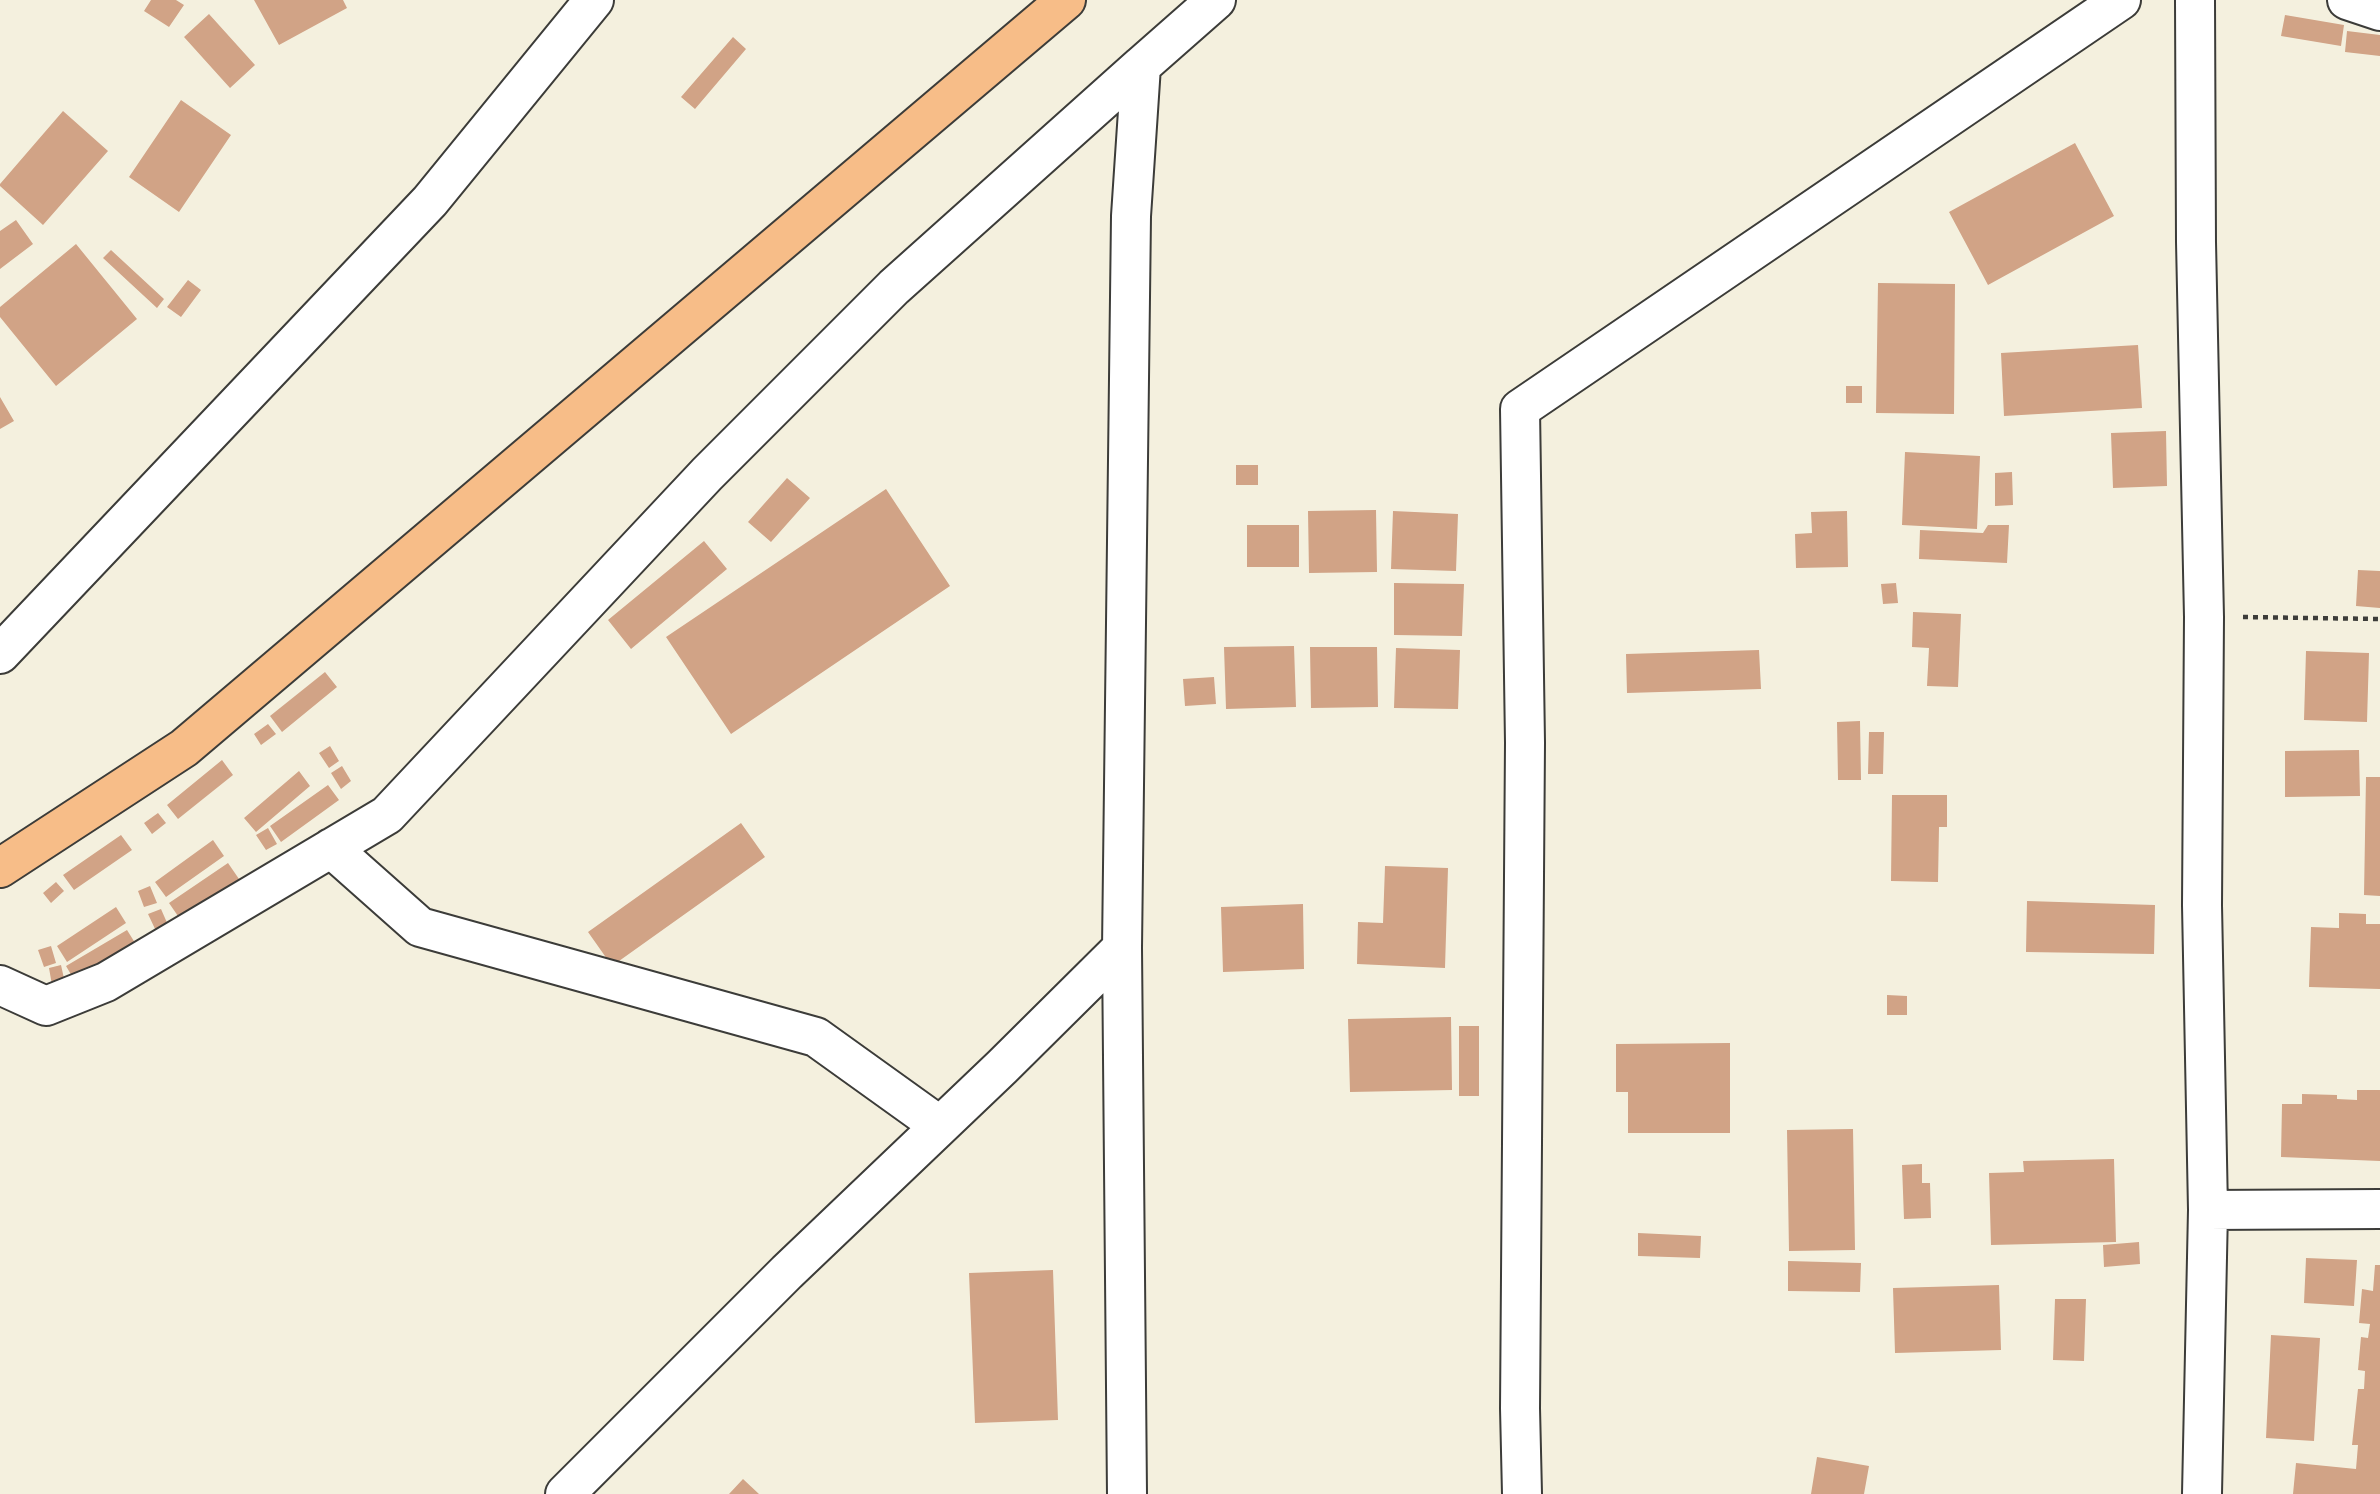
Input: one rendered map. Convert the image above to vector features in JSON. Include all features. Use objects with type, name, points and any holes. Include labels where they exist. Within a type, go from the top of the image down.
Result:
[{"type":"highway","points":[[0,868],[184,748],[1066,0]]},
{"type":"street","points":[[0,654],[430,201],[594,0]]},
{"type":"street","points":[[0,985],[46,1006],[106,982],[387,815],[707,474],[894,287],[1216,0]]},
{"type":"street","points":[[1522,1494],[1520,1408],[1525,743],[1520,409],[2121,0]]},
{"type":"street","points":[[2194,0],[2196,256],[2204,617],[2202,905],[2208,1210],[2202,1494]]},
{"type":"street","points":[[2347,0],[2380,11]]},
{"type":"street","points":[[1127,1494],[1122,948],[1130,216],[1141,66]]},
{"type":"street","points":[[331,848],[420,927],[816,1037],[940,1126]]},
{"type":"street","points":[[565,1494],[787,1272],[1122,948]]},
{"type":"street","points":[[2208,1210],[2380,1209]]},
{"type":"path","points":[[2204,617],[2380,619]]},
{"type":"building","points":[[151,0],[176,0],[184,5],[169,27],[144,11]]},
{"type":"building","points":[[254,0],[343,0],[347,8],[279,45]]},
{"type":"building","points":[[209,14],[255,65],[230,88],[184,37]]},
{"type":"building","points":[[2285,15],[2344,25],[2341,46],[2281,36]]},
{"type":"building","points":[[2347,31],[2380,35],[2380,56],[2345,52]]},
{"type":"building","points":[[733,37],[746,49],[695,109],[681,97]]},
{"type":"building","points":[[181,100],[231,135],[179,212],[129,177]]},
{"type":"building","points":[[63,111],[108,151],[43,225],[0,184]]},
{"type":"building","points":[[2075,143],[2114,216],[1988,285],[1949,212]]},
{"type":"building","points":[[16,220],[33,244],[0,269],[0,231]]},
{"type":"building","points":[[76,244],[137,319],[56,386],[0,317],[0,307]]},
{"type":"building","points":[[111,250],[164,299],[157,308],[103,258]]},
{"type":"building","points":[[188,280],[201,290],[181,317],[167,307]]},
{"type":"building","points":[[1878,283],[1955,284],[1954,414],[1876,413]]},
{"type":"building","points":[[2138,345],[2142,408],[2004,416],[2001,353]]},
{"type":"building","points":[[1846,386],[1862,386],[1862,403],[1846,403]]},
{"type":"building","points":[[0,397],[14,421],[0,429]]},
{"type":"building","points":[[2166,431],[2167,486],[2113,488],[2111,433]]},
{"type":"building","points":[[1905,452],[1980,456],[1977,529],[1902,525]]},
{"type":"building","points":[[1236,465],[1258,465],[1258,485],[1236,485]]},
{"type":"building","points":[[2012,472],[2013,505],[1995,506],[1995,473]]},
{"type":"building","points":[[787,478],[810,498],[771,542],[748,522]]},
{"type":"building","points":[[886,489],[950,586],[731,734],[666,637]]},
{"type":"building","points":[[1376,510],[1377,572],[1309,573],[1308,511]]},
{"type":"building","points":[[1393,511],[1458,514],[1456,571],[1391,569]]},
{"type":"building","points":[[1847,511],[1848,567],[1796,568],[1795,534],[1812,533],[1811,512]]},
{"type":"building","points":[[1247,525],[1299,525],[1299,567],[1247,567]]},
{"type":"building","points":[[1988,525],[2009,525],[2007,563],[1919,559],[1920,530],[1983,533]]},
{"type":"building","points":[[704,541],[727,569],[631,649],[608,620]]},
{"type":"building","points":[[2358,570],[2380,571],[2380,608],[2356,606]]},
{"type":"building","points":[[1394,583],[1464,584],[1462,636],[1394,635]]},
{"type":"building","points":[[1896,583],[1898,603],[1883,604],[1881,584]]},
{"type":"building","points":[[1913,612],[1961,614],[1958,687],[1927,686],[1929,648],[1912,647]]},
{"type":"building","points":[[1294,646],[1296,707],[1226,709],[1224,647]]},
{"type":"building","points":[[1310,647],[1377,647],[1378,707],[1311,708]]},
{"type":"building","points":[[1396,648],[1460,650],[1458,709],[1394,708]]},
{"type":"building","points":[[1759,650],[1761,689],[1627,693],[1626,654]]},
{"type":"building","points":[[2306,651],[2369,653],[2367,722],[2304,720]]},
{"type":"building","points":[[325,672],[337,687],[282,732],[270,716]]},
{"type":"building","points":[[1214,677],[1216,704],[1185,706],[1183,679]]},
{"type":"building","points":[[1860,721],[1861,780],[1838,780],[1837,722]]},
{"type":"building","points":[[268,724],[276,734],[261,745],[254,734]]},
{"type":"building","points":[[1869,732],[1884,732],[1883,774],[1868,774]]},
{"type":"building","points":[[330,746],[339,761],[329,768],[319,753]]},
{"type":"building","points":[[2359,750],[2360,796],[2285,797],[2285,751]]},
{"type":"building","points":[[222,760],[233,775],[178,819],[167,805]]},
{"type":"building","points":[[342,766],[351,781],[341,789],[331,773]]},
{"type":"building","points":[[299,771],[310,786],[256,832],[244,818]]},
{"type":"building","points":[[2366,777],[2380,777],[2380,896],[2364,895]]},
{"type":"building","points":[[328,785],[339,800],[281,842],[270,826]]},
{"type":"building","points":[[1892,795],[1947,795],[1947,827],[1939,827],[1938,882],[1891,881]]},
{"type":"building","points":[[158,813],[166,823],[152,834],[144,823]]},
{"type":"building","points":[[741,823],[765,857],[612,966],[588,932]]},
{"type":"building","points":[[268,828],[277,844],[266,850],[256,835]]},
{"type":"building","points":[[121,835],[132,850],[74,890],[63,875]]},
{"type":"building","points":[[213,840],[224,856],[166,897],[155,882]]},
{"type":"building","points":[[228,863],[239,879],[180,919],[169,903]]},
{"type":"building","points":[[1385,866],[1448,868],[1445,968],[1357,964],[1358,922],[1383,923]]},
{"type":"building","points":[[56,882],[64,891],[51,903],[43,893]]},
{"type":"building","points":[[150,886],[157,903],[144,907],[138,891]]},
{"type":"building","points":[[2027,901],[2155,905],[2154,954],[2026,952]]},
{"type":"building","points":[[1303,904],[1304,969],[1223,972],[1221,907]]},
{"type":"building","points":[[116,907],[126,923],[67,962],[57,946]]},
{"type":"building","points":[[161,909],[168,925],[156,931],[148,914]]},
{"type":"building","points":[[2339,913],[2366,914],[2366,924],[2380,924],[2380,989],[2309,987],[2311,927],[2339,928]]},
{"type":"building","points":[[127,930],[137,946],[76,983],[66,966]]},
{"type":"building","points":[[51,946],[56,963],[44,967],[38,950]]},
{"type":"building","points":[[61,965],[65,983],[52,985],[49,968]]},
{"type":"building","points":[[1887,995],[1907,996],[1907,1015],[1887,1015]]},
{"type":"building","points":[[1451,1017],[1452,1090],[1350,1092],[1348,1019]]},
{"type":"building","points":[[1459,1026],[1479,1026],[1479,1096],[1459,1096]]},
{"type":"building","points":[[1730,1043],[1730,1133],[1628,1133],[1628,1092],[1616,1092],[1616,1044]]},
{"type":"building","points":[[2357,1090],[2380,1090],[2380,1161],[2281,1157],[2282,1104],[2302,1104],[2302,1094],[2337,1095],[2337,1099],[2357,1100]]},
{"type":"building","points":[[1853,1129],[1855,1250],[1789,1251],[1787,1130]]},
{"type":"building","points":[[2114,1159],[2116,1242],[1991,1245],[1989,1173],[2024,1172],[2023,1161]]},
{"type":"building","points":[[1922,1164],[1922,1183],[1930,1183],[1931,1218],[1904,1219],[1902,1165]]},
{"type":"building","points":[[1638,1233],[1701,1236],[1700,1258],[1638,1256]]},
{"type":"building","points":[[2139,1242],[2140,1264],[2104,1267],[2103,1245]]},
{"type":"building","points":[[2306,1258],[2357,1260],[2354,1306],[2304,1303]]},
{"type":"building","points":[[1788,1261],[1861,1263],[1860,1292],[1788,1291]]},
{"type":"building","points":[[2375,1265],[2380,1265],[2380,1494],[2293,1494],[2296,1463],[2356,1469],[2358,1445],[2352,1445],[2358,1389],[2364,1389],[2365,1371],[2358,1370],[2361,1337],[2368,1338],[2370,1324],[2359,1323],[2362,1289],[2373,1291]]},
{"type":"building","points":[[1053,1270],[1058,1420],[975,1423],[969,1273]]},
{"type":"building","points":[[1999,1285],[2001,1350],[1895,1353],[1893,1288]]},
{"type":"building","points":[[2055,1299],[2086,1299],[2084,1361],[2053,1360]]},
{"type":"building","points":[[2271,1335],[2320,1338],[2314,1441],[2266,1438]]},
{"type":"building","points":[[1817,1457],[1869,1466],[1864,1494],[1811,1494]]},
{"type":"building","points":[[743,1479],[759,1494],[729,1494]]}]
